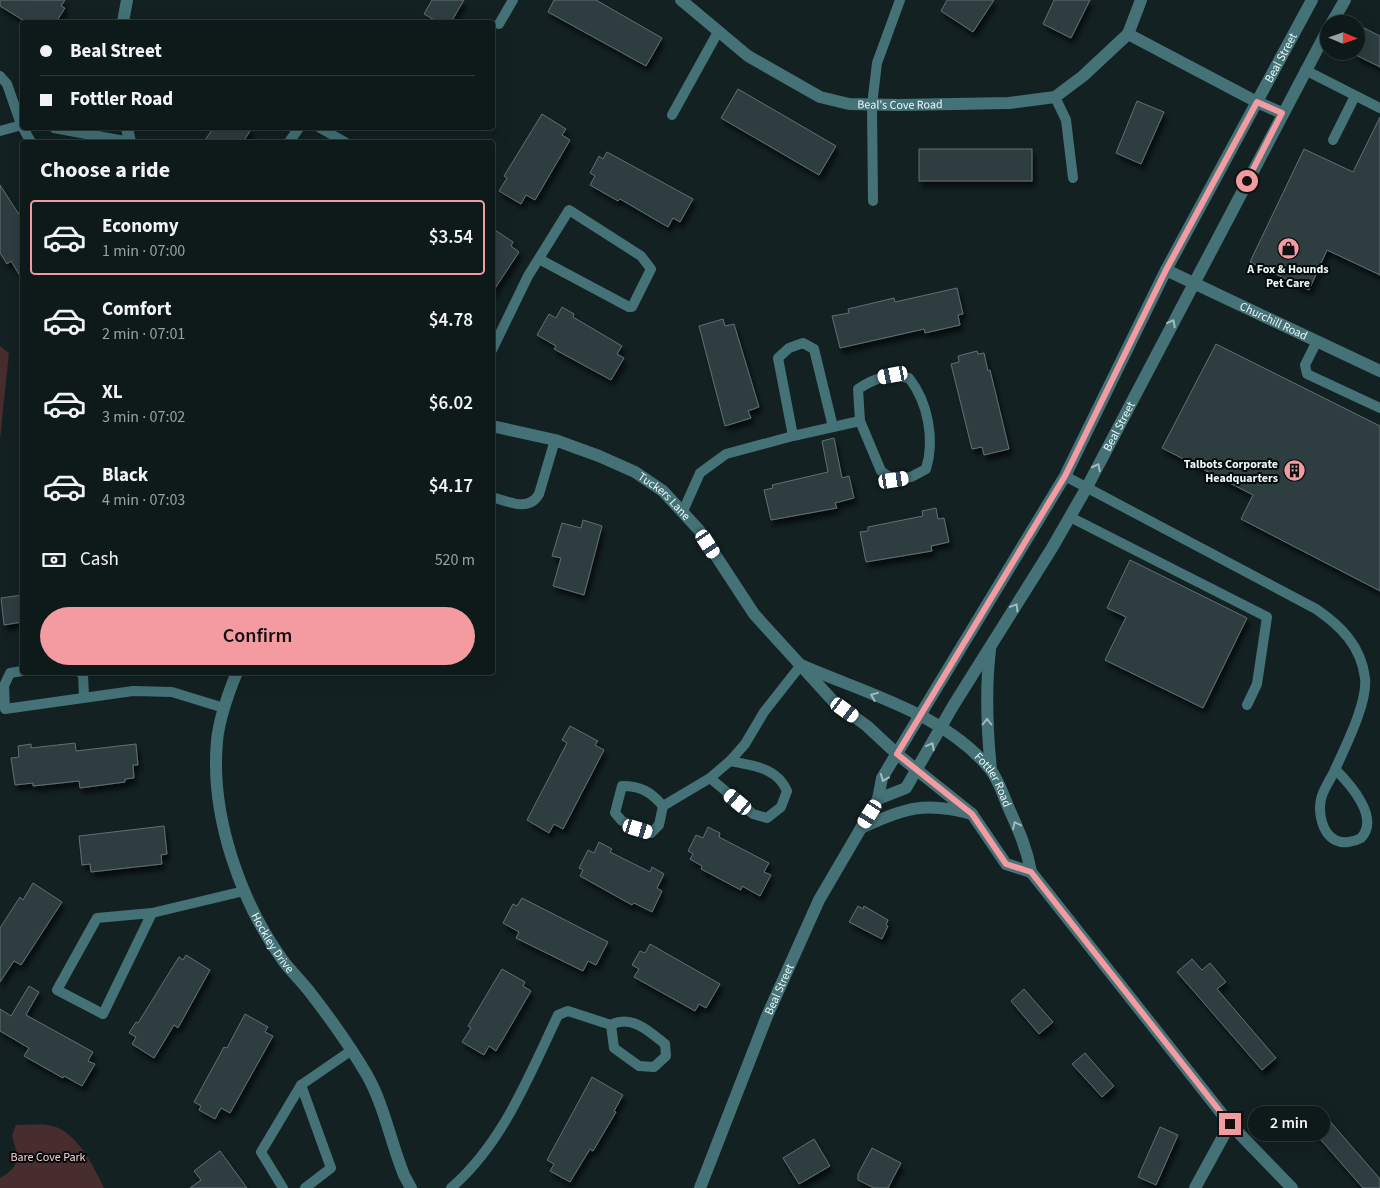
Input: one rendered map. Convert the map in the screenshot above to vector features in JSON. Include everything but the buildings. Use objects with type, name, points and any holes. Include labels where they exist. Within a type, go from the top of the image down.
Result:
[{"type":"street","points":[[123,20],[127,0]]},
{"type":"street","name":"Beal's Cove Road","points":[[681,0],[748,56],[820,97],[849,104],[1009,103],[1055,97],[1084,76],[1128,34],[1141,0]]},
{"type":"street","name":"Beal Street","points":[[700,1188],[767,1016],[819,900],[878,800],[882,778],[1065,476],[1166,270],[1312,0]]},
{"type":"street","points":[[1336,15],[1345,0]]},
{"type":"street","points":[[1128,34],[1257,102],[1282,113]]},
{"type":"street","name":"Beal Street","points":[[878,800],[906,788],[918,771],[941,728],[1070,517],[1320,43]]},
{"type":"street","name":"Churchill Road","points":[[1166,270],[1380,371]]},
{"type":"street","name":"Tuckers Lane","points":[[495,427],[555,440],[599,456],[635,472],[663,491],[699,530],[754,614],[834,702],[867,726],[897,754]]},
{"type":"street","points":[[991,648],[987,675],[987,729],[991,770]]},
{"type":"street","name":"Tuckers Lane","points":[[801,665],[918,716]]},
{"type":"street","name":"Hockley Drive","points":[[236,675],[224,708],[217,741],[218,780],[222,813],[232,858],[244,891],[262,928],[285,963],[309,991],[352,1050],[368,1078],[404,1175],[411,1188]]},
{"type":"street","name":"Fottler Road","points":[[918,716],[941,728],[968,748],[991,770],[1026,847],[1031,872],[1230,1124],[1292,1188]]},
{"type":"street","points":[[897,754],[972,814],[1006,864],[1031,872]]},
{"type":"street","points":[[861,828],[886,816],[921,806],[938,806],[972,814]]},
{"type":"street","points":[[1195,1188],[1230,1124]]},
{"type":"lane","points":[[500,24],[513,0]]},
{"type":"lane","points":[[873,202],[872,104],[877,63],[900,0]]},
{"type":"lane","points":[[672,115],[718,32]]},
{"type":"lane","points":[[1305,70],[1380,108]]},
{"type":"lane","points":[[0,76],[6,84],[20,121]]},
{"type":"lane","points":[[1333,140],[1355,96]]},
{"type":"lane","points":[[1055,97],[1066,120],[1073,178]]},
{"type":"lane","points":[[0,131],[20,126]]},
{"type":"lane","points":[[65,130],[119,140]]},
{"type":"lane","points":[[323,130],[341,140]]},
{"type":"lane","points":[[495,344],[528,276],[569,210],[641,256],[651,269],[632,307],[629,307],[539,259]]},
{"type":"lane","points":[[1317,341],[1306,365],[1307,374],[1380,408]]},
{"type":"lane","points":[[793,436],[778,358],[789,348],[803,343],[814,348],[833,427]]},
{"type":"lane","points":[[893,375],[909,378],[917,387],[929,430],[931,453],[926,469],[912,477],[894,480],[881,471],[860,421],[858,389],[874,378],[893,375]]},
{"type":"lane","points":[[683,511],[700,472],[726,454],[860,421]]},
{"type":"lane","points":[[495,498],[527,506],[535,502],[555,440]]},
{"type":"lane","points":[[1065,476],[1316,609],[1335,622],[1352,641],[1360,659],[1365,680],[1355,720],[1321,798],[1320,815],[1327,832],[1335,840],[1356,841],[1369,833],[1373,823],[1371,811],[1362,797],[1335,769]]},
{"type":"lane","points":[[1070,517],[1267,617],[1257,684],[1246,705]]},
{"type":"lane","points":[[663,806],[651,793],[636,786],[622,786],[615,813],[622,821],[651,833],[659,825],[663,806],[710,778],[730,761],[745,744],[764,712],[801,665]]},
{"type":"lane","points":[[20,671],[10,673],[4,686],[5,709],[134,690],[172,692],[224,708]]},
{"type":"lane","points":[[83,675],[84,697]]},
{"type":"lane","points":[[710,778],[753,814],[766,818],[781,807],[787,791],[782,779],[766,770],[730,761]]},
{"type":"lane","points":[[152,913],[103,1014],[57,990],[97,918],[152,913],[244,891]]},
{"type":"lane","points":[[451,1188],[471,1170],[493,1142],[558,1016],[568,1011],[611,1025],[620,1020],[634,1022],[665,1044],[666,1056],[654,1067],[639,1066],[614,1048],[611,1025]]},
{"type":"lane","points":[[283,1188],[261,1152],[301,1085],[352,1050]]},
{"type":"lane","points":[[301,1085],[331,1168],[305,1188]]},
{"type":"green space","points":[[0,346],[9,353],[0,439]]},
{"type":"green space","name":"Bare Cove Park","points":[[16,1125],[47,1125],[65,1132],[85,1153],[104,1188],[0,1188],[0,1178],[7,1174],[15,1165],[17,1156],[12,1136]]},
{"type":"place","name":"A Fox & Hounds Pet Care","points":[[1288,248]]},
{"type":"place","name":"Talbots Corporate Headquarters","points":[[1294,471]]},
{"type":"route","points":[[1230,1124],[1031,872],[1006,864],[972,814],[897,754],[924,706],[1065,476],[1166,270],[1257,102],[1282,113],[1247,181]]}]
